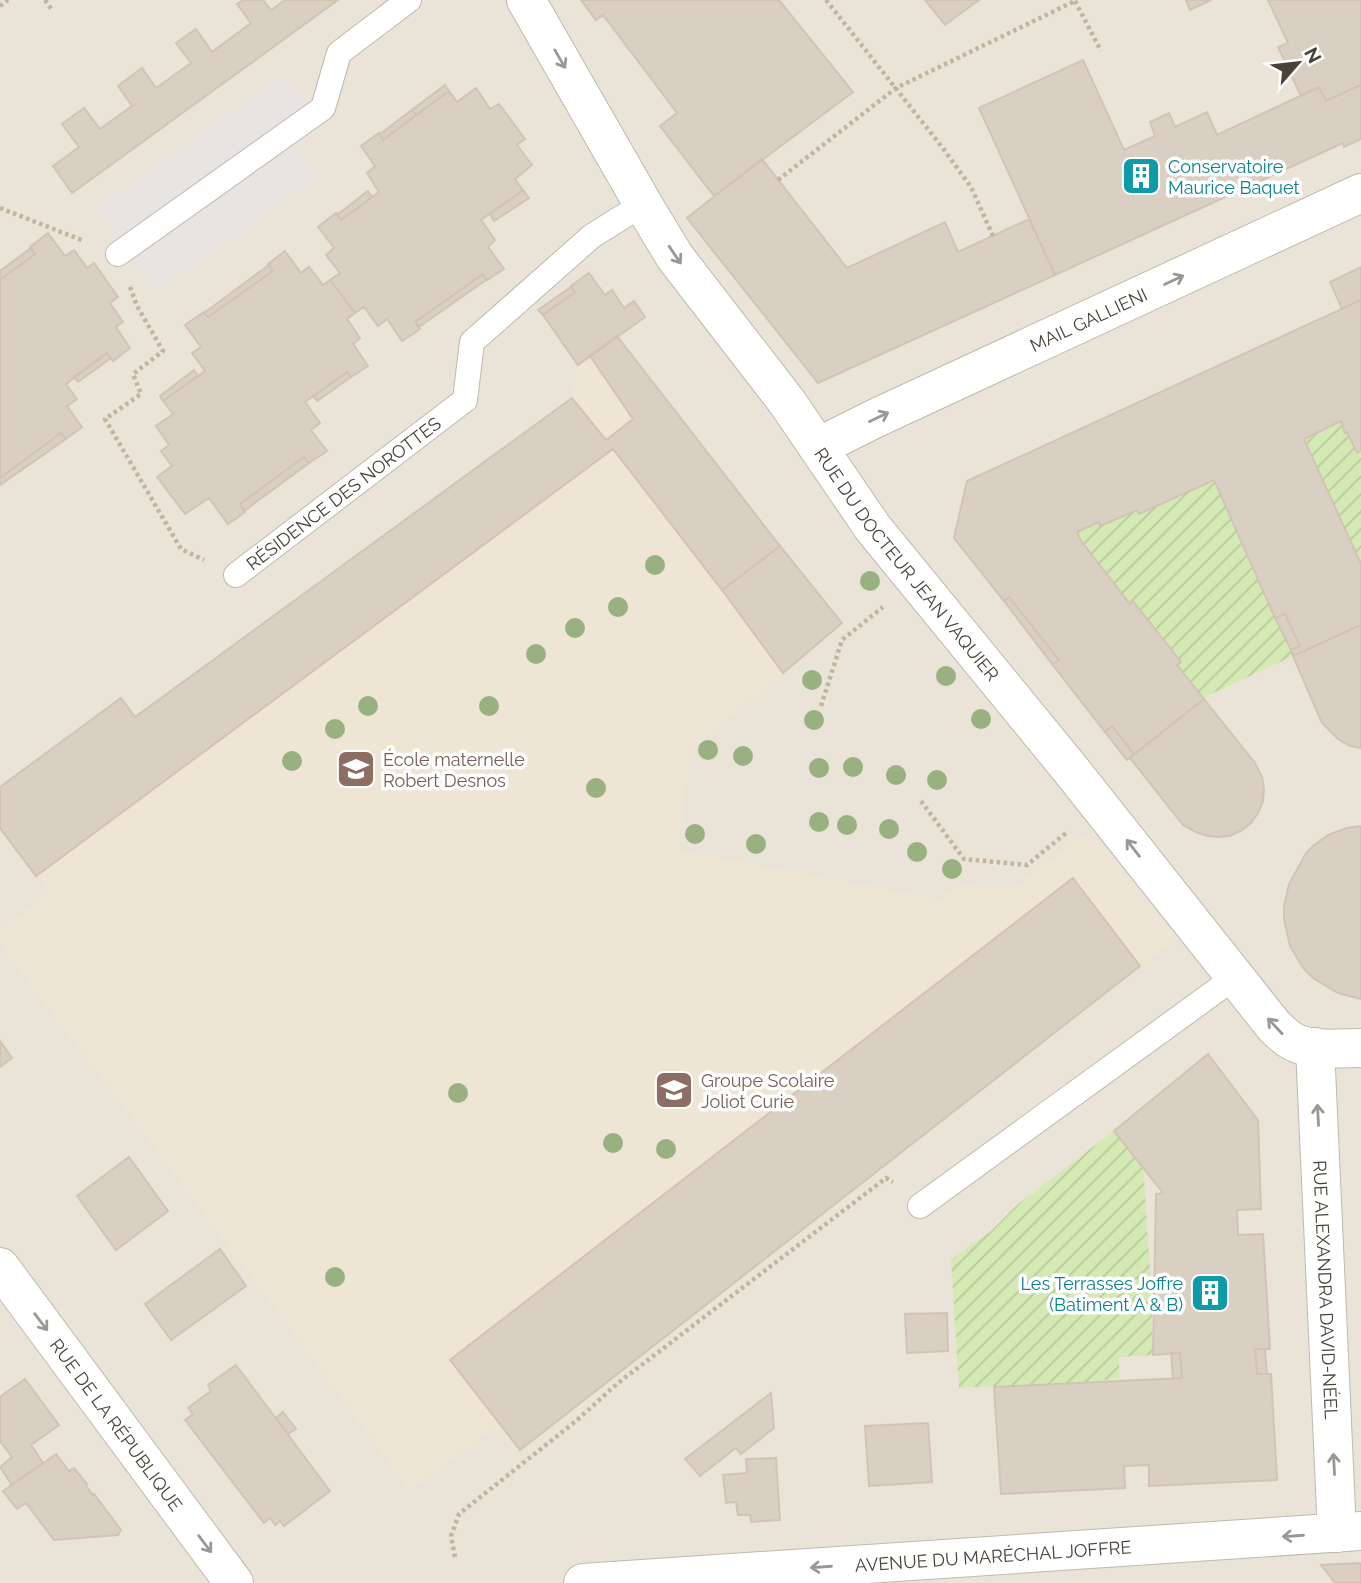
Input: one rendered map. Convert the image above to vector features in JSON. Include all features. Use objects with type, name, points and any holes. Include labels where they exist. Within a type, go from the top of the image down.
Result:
[{"type":"street","name":"RUE DU DOCTEUR JEAN VAQUIER","points":[[526,0],[675,257],[787,402],[873,528],[1071,770],[1274,1026],[1293,1042],[1315,1047],[1361,1048]]},
{"type":"street","name":"MAIL GALLIENI","points":[[818,447],[1361,193]]},
{"type":"street","name":"RUE ALEXANDRA DAVID-NÉEL","points":[[1315,1047],[1349,1532]]},
{"type":"street","name":"RUE DE LA RÉPUBLIQUE","points":[[0,1267],[234,1583]]},
{"type":"street","name":"AVENUE DU MARÉCHAL JOFFRE","points":[[583,1583],[1349,1532]]},
{"type":"lane","points":[[118,254],[323,107],[339,53],[409,0]]},
{"type":"lane","name":"RÉSIDENCE DES NOROTTES","points":[[236,575],[465,400],[472,342],[592,236],[643,204]]},
{"type":"lane","points":[[920,1206],[1235,977]]},
{"type":"path","points":[[0,6],[8,0]]},
{"type":"path","points":[[45,0],[52,10]]},
{"type":"path","points":[[826,0],[971,187],[993,236]]},
{"type":"path","points":[[778,180],[896,88],[1075,0],[1101,51]]},
{"type":"path","points":[[0,208],[118,254]]},
{"type":"path","name":"RÉSIDENCE DES NOROTTES","points":[[118,254],[137,306],[163,351],[133,374],[141,394],[106,419],[181,550],[236,575]]},
{"type":"path","points":[[821,706],[842,640],[893,600]]},
{"type":"path","points":[[921,801],[964,859],[1027,865],[1076,825]]},
{"type":"path","points":[[455,1557],[451,1536],[459,1514],[576,1421],[618,1382],[886,1178],[900,1186],[920,1206]]},
{"type":"shaded area","points":[[0,0],[1361,0],[1361,1583],[0,1583]]},
{"type":"shaded area","points":[[284,74],[323,128],[294,146],[316,176],[156,293],[96,209]]},
{"type":"shaded area","points":[[617,336],[780,546],[722,590],[783,673],[690,751],[679,850],[939,899],[961,884],[1011,889],[1090,831],[1178,938],[520,1450],[499,1425],[410,1491],[204,1213],[0,945],[0,930],[49,892],[0,828],[0,787],[121,698],[135,717],[572,398],[578,365]]},
{"type":"green space","points":[[1341,421],[1357,453],[1361,451],[1361,564],[1304,439]]},
{"type":"green space","points":[[1214,480],[1293,656],[1204,699],[1177,665],[1181,662],[1134,601],[1130,604],[1081,541],[1077,532],[1099,522],[1101,526],[1137,510],[1140,514]]},
{"type":"green space","points":[[1114,1131],[1143,1164],[1153,1355],[1119,1357],[1119,1378],[959,1388],[951,1259],[991,1231],[1017,1205]]},
{"type":"building","points":[[243,0],[263,0],[271,10],[285,0],[338,0],[72,193],[53,166],[79,147],[62,124],[84,108],[100,129],[132,106],[118,86],[142,68],[156,88],[191,63],[176,43],[196,29],[212,52],[251,23],[237,4]]},
{"type":"building","points":[[581,0],[779,0],[853,92],[714,196],[660,126],[677,113],[603,15],[596,20]]},
{"type":"building","points":[[925,0],[979,0],[945,25]]},
{"type":"building","points":[[1186,0],[1211,0],[1190,10]]},
{"type":"building","points":[[1268,0],[1361,0],[1361,85],[1326,101],[1319,87],[1301,96],[1278,47],[1288,43]]},
{"type":"building","name":"Conservatoire Maurice Baquet","points":[[1083,60],[1124,150],[1155,136],[1150,122],[1169,113],[1175,127],[1207,112],[1217,135],[1319,87],[1326,101],[1361,85],[1361,139],[1344,147],[1343,143],[1055,275],[979,108]]},
{"type":"building","points":[[445,85],[449,91],[416,115],[412,110]]},
{"type":"building","points":[[476,88],[490,109],[499,104],[525,139],[517,145],[532,165],[515,179],[523,190],[481,220],[495,240],[488,247],[504,269],[487,280],[483,274],[415,322],[420,329],[402,341],[387,319],[378,326],[364,307],[355,313],[330,280],[340,273],[326,255],[334,248],[318,227],[336,213],[341,220],[379,192],[367,173],[375,166],[361,146],[379,133],[383,140],[449,91],[457,102]]},
{"type":"building","points":[[412,110],[416,115],[383,140],[380,134]]},
{"type":"building","points":[[762,159],[847,268],[945,222],[958,252],[1029,219],[1055,275],[818,383],[687,218]]},
{"type":"building","points":[[523,190],[529,198],[494,221],[490,214]]},
{"type":"building","points":[[368,191],[372,197],[341,220],[337,215]]},
{"type":"building","points":[[48,233],[65,256],[74,250],[87,268],[94,263],[118,297],[110,303],[123,322],[116,327],[130,348],[113,361],[107,353],[66,384],[77,399],[67,406],[82,427],[66,439],[61,433],[0,478],[0,280],[35,254],[30,247]]},
{"type":"building","points":[[31,248],[35,254],[0,280],[0,271]]},
{"type":"building","points":[[285,251],[301,273],[309,267],[323,285],[330,280],[355,313],[347,319],[360,338],[353,344],[368,366],[351,377],[347,372],[305,402],[320,423],[311,430],[327,451],[309,463],[304,457],[240,504],[245,512],[228,524],[209,498],[185,514],[157,477],[172,466],[161,451],[169,445],[156,426],[173,414],[163,401],[205,371],[192,353],[201,347],[185,325],[204,312],[208,317],[273,271],[268,264]]},
{"type":"building","points":[[269,265],[273,271],[208,317],[204,313]]},
{"type":"building","points":[[1361,267],[1361,300],[1342,309],[1330,282]]},
{"type":"building","points":[[589,273],[605,295],[612,290],[624,308],[634,301],[645,317],[578,365],[543,315],[575,292],[571,286]]},
{"type":"building","points":[[483,274],[486,280],[419,327],[415,322]]},
{"type":"building","points":[[571,287],[575,292],[543,315],[538,310]]},
{"type":"building","points":[[1361,300],[1361,451],[1357,453],[1341,421],[1304,439],[1361,564],[1361,625],[1293,656],[1291,650],[1300,646],[1285,614],[1275,618],[1214,480],[1139,514],[1137,510],[1100,526],[1099,522],[1077,532],[1081,541],[1130,604],[1133,601],[1181,662],[1177,665],[1204,699],[1134,754],[1112,726],[1105,732],[1052,664],[1059,660],[1009,597],[1004,601],[954,538],[967,481]]},
{"type":"building","points":[[617,336],[780,546],[722,590],[613,449],[36,876],[0,828],[0,787],[121,698],[135,717],[572,398],[606,440],[633,419],[590,356]]},
{"type":"building","points":[[107,353],[111,358],[78,382],[74,377]]},
{"type":"building","points":[[194,370],[198,376],[163,401],[160,396]]},
{"type":"building","points":[[347,372],[351,377],[317,401],[314,396]]},
{"type":"building","points":[[61,433],[66,439],[0,485],[0,478]]},
{"type":"building","points":[[304,457],[309,463],[244,511],[240,504]]},
{"type":"building","points":[[780,546],[842,623],[783,673],[722,590]]},
{"type":"building","points":[[1009,597],[1059,660],[1052,664],[1004,601]]},
{"type":"building","points":[[1285,614],[1300,646],[1291,650],[1275,618]]},
{"type":"building","points":[[1361,625],[1361,748],[1350,746],[1338,739],[1322,723],[1293,656]]},
{"type":"building","points":[[1204,699],[1255,763],[1262,777],[1263,801],[1258,813],[1241,831],[1229,836],[1207,836],[1183,825],[1130,758]]},
{"type":"building","points":[[1112,726],[1134,754],[1127,760],[1105,732]]},
{"type":"building","points":[[1361,826],[1361,999],[1338,993],[1313,978],[1303,968],[1290,946],[1284,906],[1289,884],[1306,853],[1328,835]]},
{"type":"building","points":[[1073,878],[1140,966],[520,1450],[450,1360]]},
{"type":"building","points":[[0,1041],[12,1058],[0,1067]]},
{"type":"building","name":"Les Terrasses Joffre (Batiment A & B)","points":[[1208,1054],[1258,1120],[1261,1209],[1237,1210],[1238,1235],[1263,1234],[1270,1349],[1255,1349],[1257,1374],[1271,1374],[1277,1480],[1149,1486],[1149,1465],[1124,1466],[1125,1488],[1001,1494],[994,1387],[1182,1378],[1180,1353],[1153,1355],[1156,1194],[1163,1193],[1114,1131]]},
{"type":"building","points":[[129,1157],[168,1211],[116,1250],[77,1196]]},
{"type":"building","points":[[220,1249],[246,1286],[171,1340],[145,1304]]},
{"type":"building","points":[[947,1313],[948,1351],[907,1353],[905,1314]]},
{"type":"building","points":[[1255,1349],[1265,1349],[1267,1374],[1257,1374]]},
{"type":"building","points":[[1171,1353],[1180,1353],[1182,1378],[1173,1378]]},
{"type":"building","points":[[236,1365],[330,1491],[284,1526],[280,1521],[275,1525],[270,1518],[264,1523],[185,1420],[193,1414],[188,1408],[211,1391],[208,1385]]},
{"type":"building","points":[[25,1379],[59,1425],[31,1445],[43,1463],[12,1485],[0,1467],[12,1457],[0,1441],[0,1397]]},
{"type":"building","points":[[771,1393],[774,1428],[741,1454],[736,1448],[700,1476],[685,1459]]},
{"type":"building","points":[[283,1412],[296,1429],[288,1434],[276,1418]]},
{"type":"building","points":[[928,1423],[932,1482],[869,1486],[865,1426]]},
{"type":"building","points":[[56,1454],[69,1471],[74,1468],[87,1484],[121,1530],[118,1535],[54,1540],[26,1503],[17,1509],[3,1491]]},
{"type":"building","points":[[776,1458],[780,1520],[751,1522],[750,1515],[738,1515],[736,1502],[726,1503],[723,1475],[747,1473],[746,1459]]},
{"type":"building","points":[[1361,1563],[1361,1583],[1335,1583],[1321,1565]]},
{"type":"place","name":"Conservatoire Maurice Baquet","points":[[1141,176]]},
{"type":"place","name":"École maternelle Robert Desnos","points":[[356,769]]},
{"type":"place","name":"Groupe Scolaire Joliot Curie","points":[[674,1090]]},
{"type":"place","name":"Les Terrasses Joffre (Batiment A & B)","points":[[1210,1293]]}]
